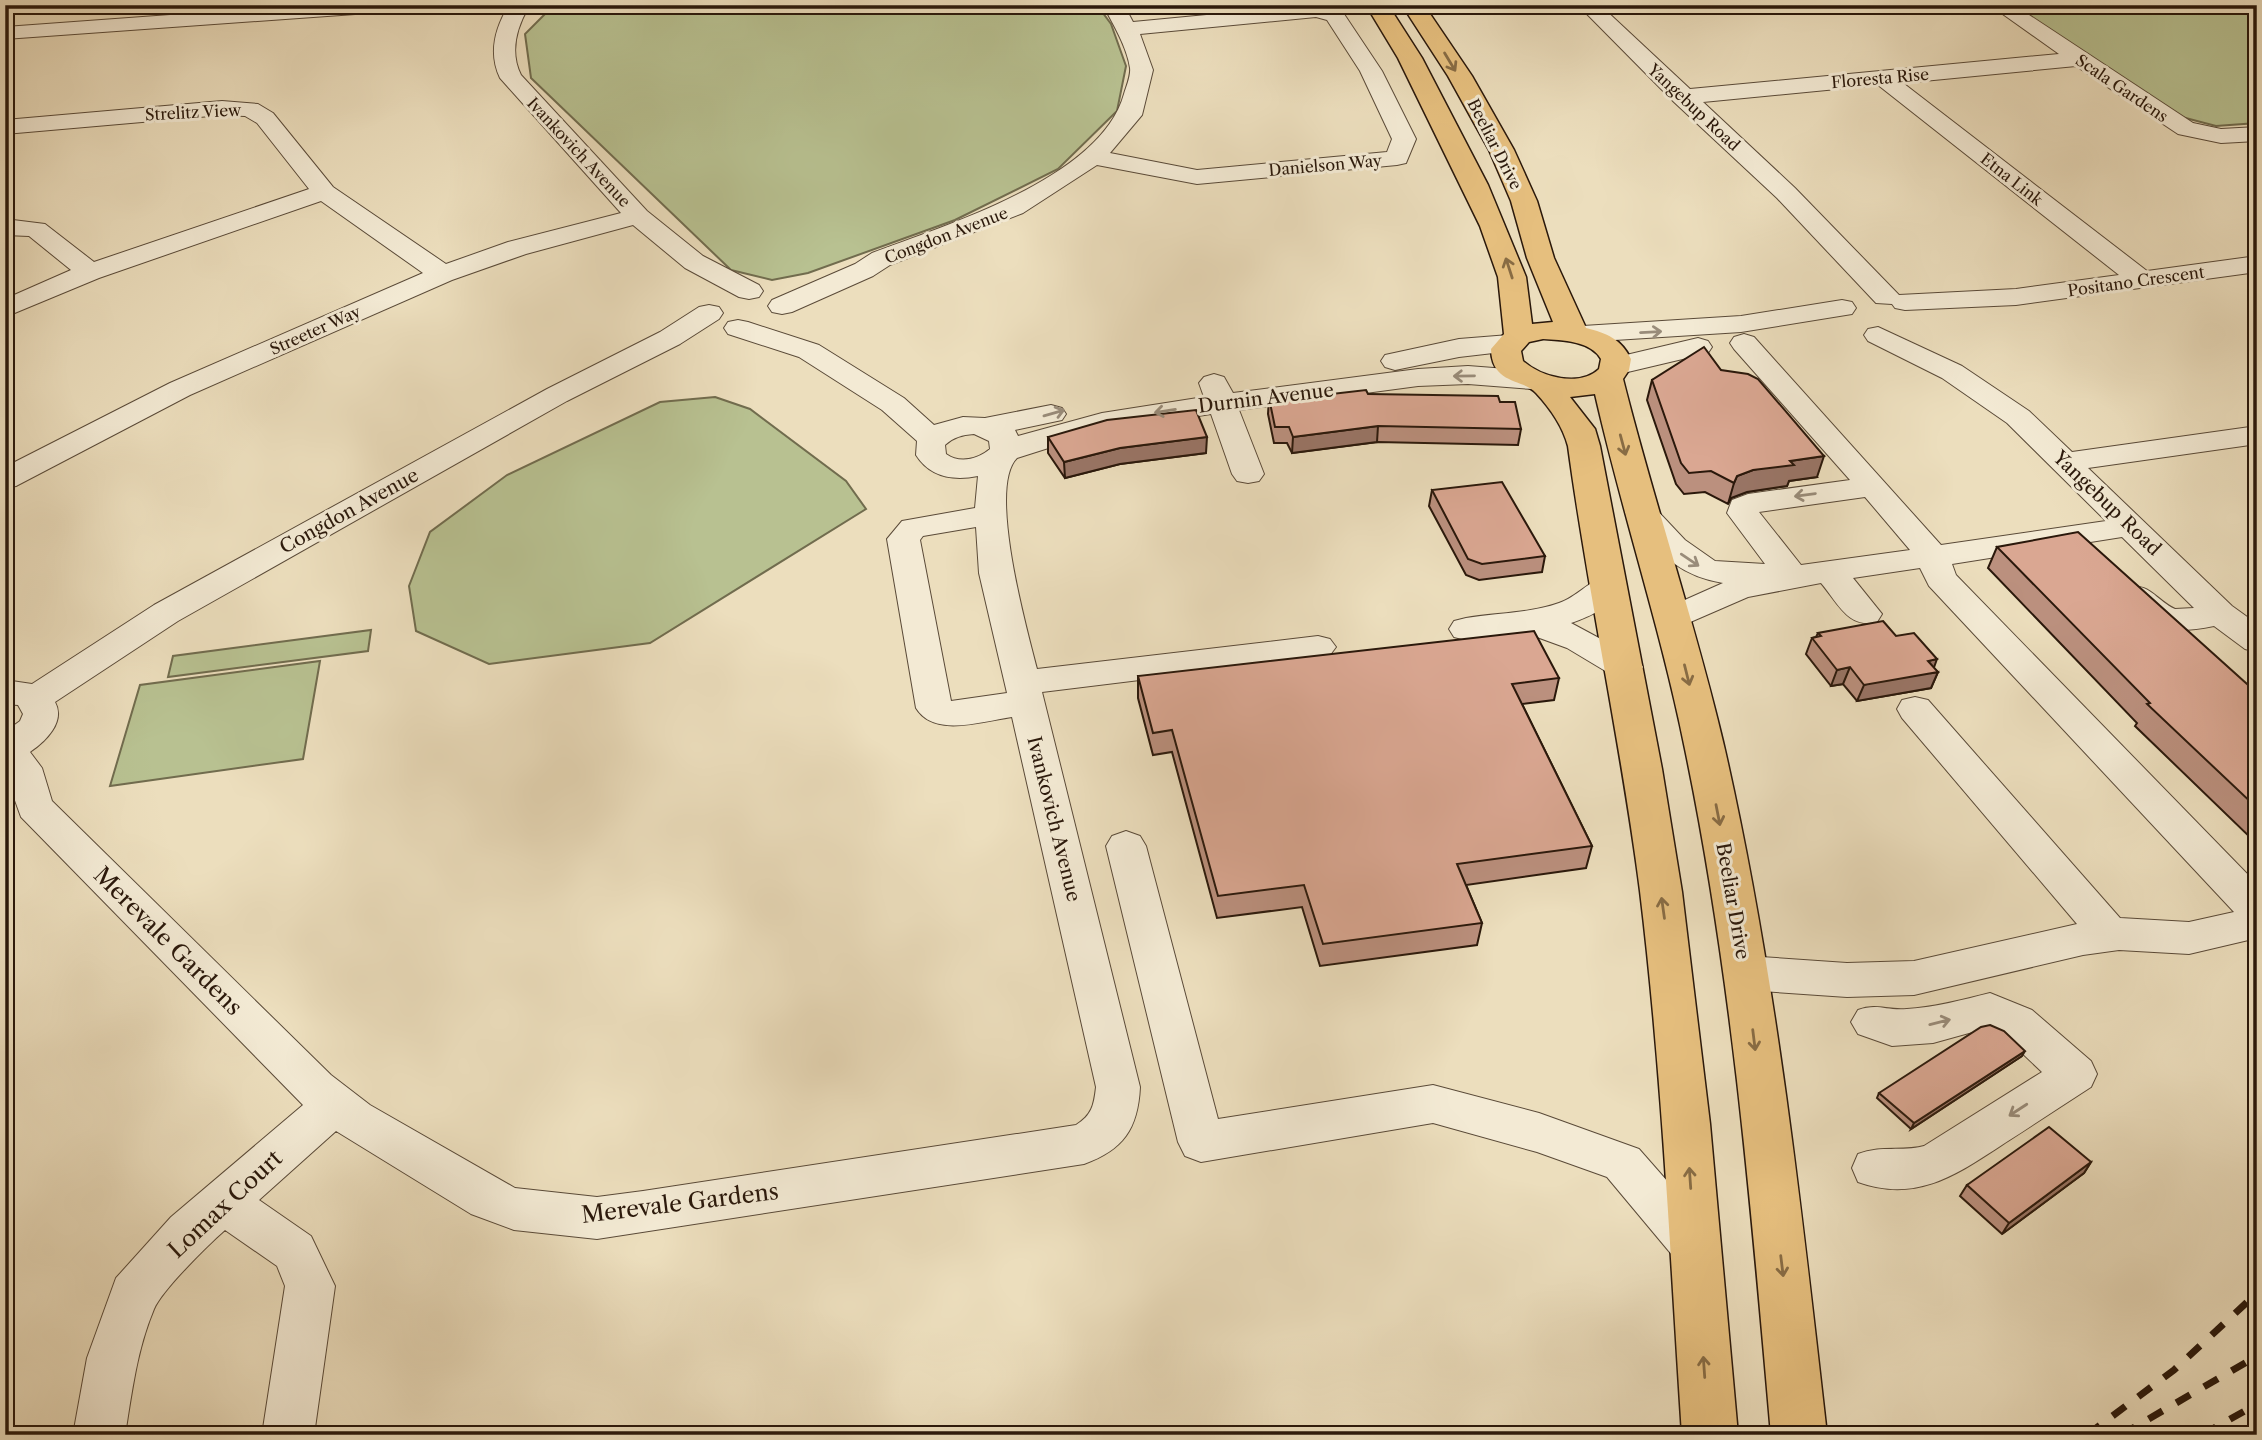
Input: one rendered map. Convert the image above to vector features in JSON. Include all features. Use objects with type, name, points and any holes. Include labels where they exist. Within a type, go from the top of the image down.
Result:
[{"type":"highway","name":"Beeliar Drive","points":[[1377,5],[1416,69],[1470,173],[1493,226],[1512,277],[1514,340],[1506,349],[1508,362],[1538,382]]},
{"type":"highway","name":"Beeliar Drive","points":[[1413,5],[1443,50],[1507,161],[1526,205],[1530,229],[1557,300],[1578,333]]},
{"type":"highway","points":[[1514,340],[1544,330],[1578,333],[1608,348],[1613,354],[1611,372],[1598,383],[1573,387],[1538,382]]},
{"type":"highway","name":"Beeliar Drive","points":[[1611,372],[1642,512],[1705,748],[1746,973],[1783,1271],[1799,1435]]},
{"type":"highway","points":[[1538,382],[1579,429],[1584,446],[1607,587],[1625,667],[1650,814],[1672,975],[1710,1435]]},
{"type":"street","points":[[51,29],[65,5]]},
{"type":"street","points":[[5,33],[259,9],[397,5]]},
{"type":"street","points":[[455,5],[503,10]]},
{"type":"street","name":"Congdon Avenue","points":[[21,695],[557,395],[670,338],[722,318],[764,324],[780,310],[864,270],[881,259],[1014,208],[1093,157],[1130,115],[1142,70],[1127,29],[1113,5]]},
{"type":"street","name":"Yangebup Road","points":[[1588,5],[1786,193],[1831,239],[1859,273],[1895,299],[1918,310],[1952,372]]},
{"type":"street","name":"Scala Gardens","points":[[2000,5],[2186,129],[2221,136],[2257,134]]},
{"type":"street","name":"Ivankovich Avenue","points":[[503,10],[503,61],[511,78],[638,216],[694,262],[753,291],[776,296],[780,310]]},
{"type":"street","name":"Danielson Way","points":[[1093,157],[1197,177],[1397,158],[1405,139],[1371,71],[1335,15],[1317,11],[1127,29]]},
{"type":"street","name":"Floresta Rise","points":[[1682,97],[2079,59]]},
{"type":"street","name":"Etna Link","points":[[1882,77],[2142,280]]},
{"type":"street","name":"Strelitz View","points":[[5,127],[222,108],[250,109],[265,118],[324,192],[443,274]]},
{"type":"street","points":[[5,309],[90,272],[324,192]]},
{"type":"street","name":"Streeter Way","points":[[5,479],[180,390],[443,274],[517,248],[638,216]]},
{"type":"street","points":[[5,227],[36,229],[90,272]]},
{"type":"street","name":"Yangebup Road","points":[[1831,239],[1846,304]]},
{"type":"street","points":[[694,262],[722,318],[809,351],[893,404],[934,438]]},
{"type":"street","name":"Positano Crescent","points":[[1870,332],[1909,336],[1925,325],[1958,311],[2016,297],[2257,264]]},
{"type":"street","name":"Congdon Avenue","points":[[722,318],[726,295],[864,270]]},
{"type":"street","name":"Positano Crescent","points":[[1846,304],[1868,296],[1895,299],[2016,297]]},
{"type":"street","points":[[1578,333],[1741,324],[1846,304],[1846,320],[1870,332]]},
{"type":"street","points":[[780,310],[809,351]]},
{"type":"street","points":[[1611,372],[1674,352],[1870,332]]},
{"type":"street","name":"Yangebup Road","points":[[1870,332],[1952,372],[2018,417],[2220,614],[2257,640]]},
{"type":"street","name":"Durnin Avenue","points":[[956,468],[977,468],[1034,440],[1095,422],[1217,393],[1514,340]]},
{"type":"street","points":[[1744,343],[1933,557],[1941,579],[2257,910]]},
{"type":"street","name":"Durnin Avenue","points":[[976,426],[1027,421],[1107,399],[1468,375],[1538,382]]},
{"type":"street","points":[[1217,393],[1248,474]]},
{"type":"street","points":[[893,404],[976,426],[1004,437],[1007,444],[1001,456]]},
{"type":"street","points":[[976,426],[942,432],[934,438],[929,450],[932,456],[946,466],[956,468],[991,515],[913,528],[903,539],[934,708],[948,714],[1023,693],[1318,647]]},
{"type":"street","points":[[2066,463],[2257,435]]},
{"type":"street","name":"Ivankovich Avenue","points":[[1001,456],[990,496],[996,573],[1118,1087],[1117,1105],[1111,1123]]},
{"type":"street","points":[[1792,577],[1743,513],[1743,507],[1748,504],[1873,486]]},
{"type":"street","points":[[1642,512],[1681,555],[1696,566],[1714,572],[1792,577]]},
{"type":"street","points":[[1672,619],[1738,589],[1792,577],[2108,531],[2128,524]]},
{"type":"street","points":[[2075,536],[2161,618],[2173,622],[2220,614]]},
{"type":"street","points":[[1830,572],[1866,614]]},
{"type":"street","points":[[1466,629],[1528,622],[1579,609],[1607,587]]},
{"type":"street","points":[[1528,622],[1556,628],[1581,639],[1625,667]]},
{"type":"street","points":[[5,749],[22,740],[41,717],[42,707],[21,695]]},
{"type":"street","points":[[1915,709],[2110,935]]},
{"type":"street","name":"Merevale Gardens","points":[[5,749],[23,768],[35,807],[335,1105],[488,1199],[514,1209],[597,1218],[1084,1144],[1100,1136],[1111,1123]]},
{"type":"street","points":[[1126,846],[1201,1142],[1433,1104],[1539,1133],[1623,1163],[1695,1247]]},
{"type":"street","points":[[1746,973],[1847,980],[1914,978],[2110,935],[2189,938],[2257,922]]},
{"type":"street","points":[[1872,1022],[1892,1028],[1933,1025],[1990,1010],[2017,1022],[2075,1074],[1936,1163],[1914,1169],[1875,1168]]},
{"type":"street","name":"Lomax Court","points":[[99,1435],[112,1358],[134,1294],[188,1232],[335,1105]]},
{"type":"street","points":[[224,1202],[295,1251],[310,1286],[288,1435]]},
{"type":"green space","points":[[564,5],[1097,5],[1111,24],[1126,66],[1117,111],[1058,169],[955,220],[808,273],[772,280],[731,270],[531,78],[525,34],[551,8]]},
{"type":"green space","points":[[2013,5],[2257,5],[2257,123],[2216,126],[2178,116]]},
{"type":"green space","points":[[715,397],[750,409],[846,481],[866,509],[650,643],[489,664],[416,631],[409,586],[430,532],[507,475],[660,402]]},
{"type":"green space","points":[[371,630],[368,651],[168,677],[173,656]]},
{"type":"green space","points":[[320,661],[303,759],[110,786],[140,685]]},
{"type":"building","points":[[1704,347],[1721,370],[1748,374],[1758,379],[1824,456],[1790,461],[1794,465],[1753,470],[1737,476],[1734,483],[1711,471],[1689,473],[1681,463],[1652,380]]},
{"type":"building","points":[[1366,390],[1368,394],[1498,396],[1500,402],[1515,402],[1521,429],[1378,426],[1293,437],[1289,427],[1275,427],[1269,398],[1297,398]]},
{"type":"building","points":[[1196,410],[1207,437],[1120,448],[1064,462],[1048,437],[1107,420]]},
{"type":"building","points":[[1502,482],[1545,556],[1482,564],[1468,559],[1432,490]]},
{"type":"building","points":[[2078,532],[2257,693],[2257,808],[2147,704],[2150,703],[1997,547]]},
{"type":"building","points":[[1883,621],[1896,636],[1914,633],[1937,659],[1928,661],[1938,672],[1864,685],[1850,667],[1837,670],[1812,638],[1821,636],[1818,633]]},
{"type":"building","points":[[1534,631],[1559,678],[1512,684],[1592,846],[1457,864],[1482,923],[1323,944],[1304,885],[1218,896],[1172,730],[1153,733],[1138,676]]},
{"type":"building","points":[[1990,1025],[2004,1031],[2025,1051],[1914,1123],[1879,1093],[1981,1027]]},
{"type":"building","points":[[2049,1127],[2091,1162],[2009,1223],[1967,1185]]},
{"type":"railway","points":[[2087,1435],[2174,1370],[2257,1293]]},
{"type":"railway","points":[[2121,1435],[2257,1356]]},
{"type":"railway","points":[[2202,1435],[2257,1404]]}]
